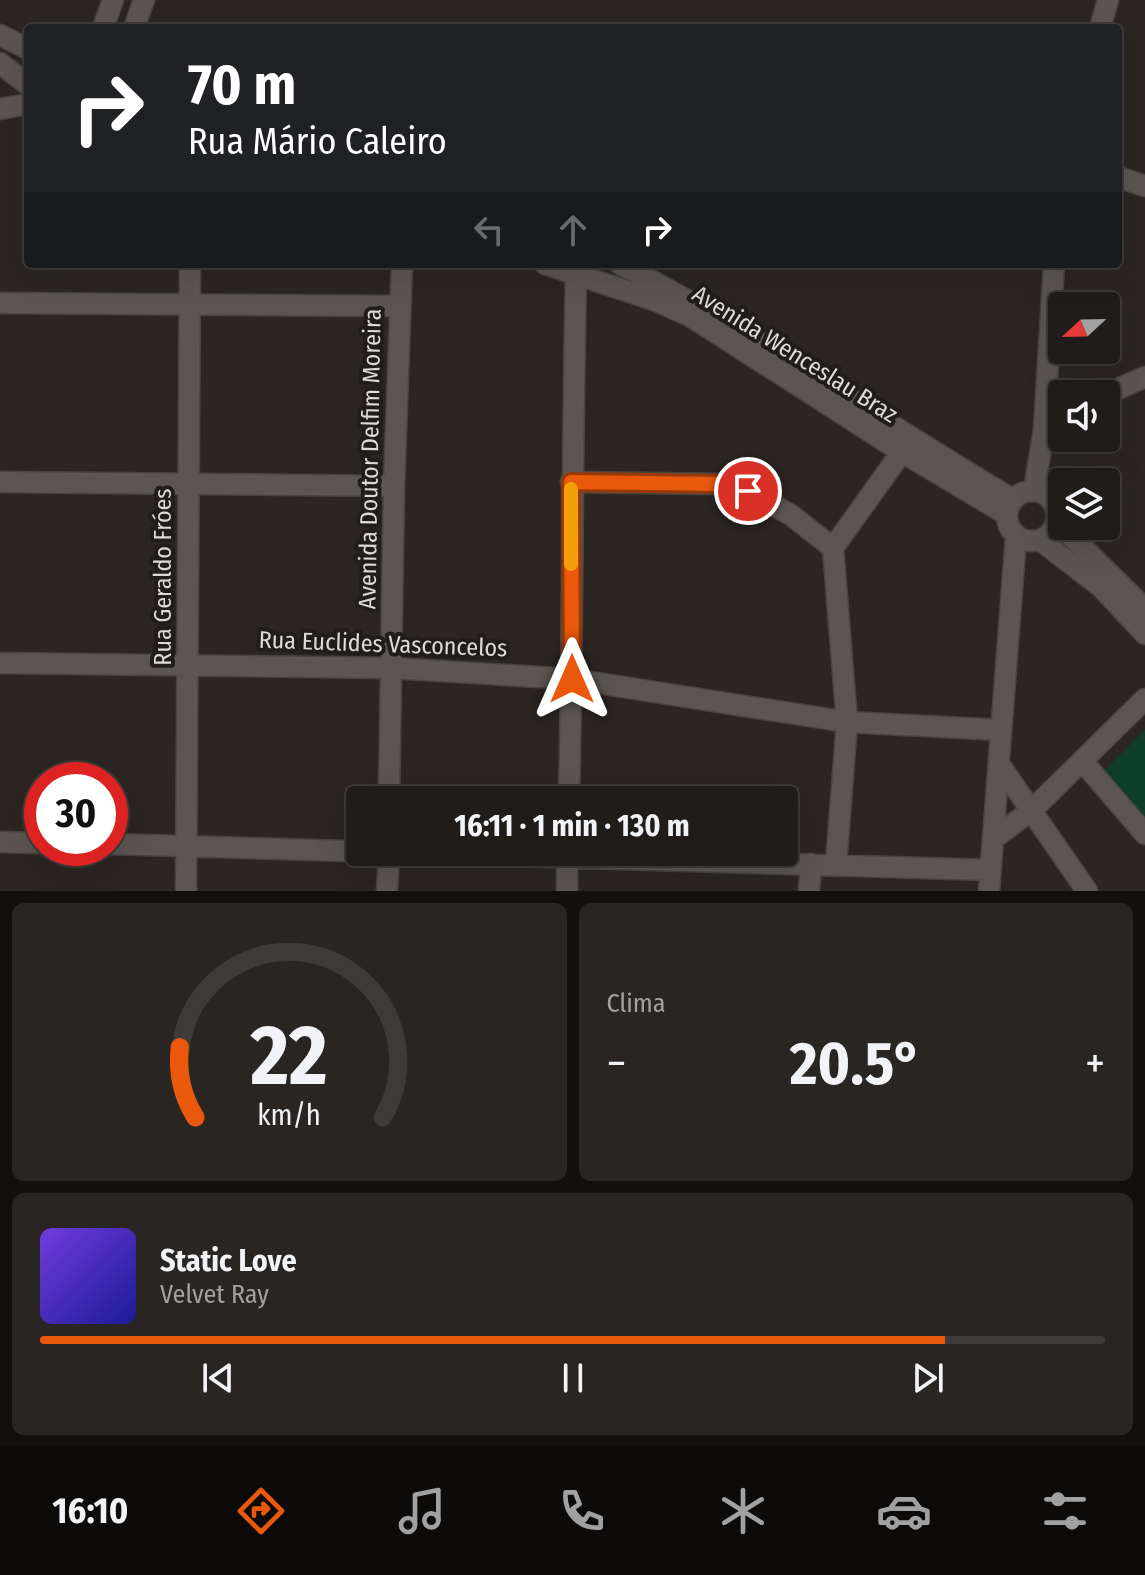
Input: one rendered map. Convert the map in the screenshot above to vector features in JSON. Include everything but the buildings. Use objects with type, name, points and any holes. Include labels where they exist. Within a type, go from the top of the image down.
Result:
[{"type":"street","points":[[104,24],[113,0]]},
{"type":"street","points":[[135,24],[144,0]]},
{"type":"street","points":[[1101,24],[1108,0]]},
{"type":"street","points":[[0,35],[24,47]]},
{"type":"street","points":[[0,63],[24,82]]},
{"type":"street","points":[[0,109],[24,105]]},
{"type":"street","points":[[1122,178],[1145,186]]},
{"type":"street","name":"Rua Geraldo Fróes","points":[[186,891],[190,268]]},
{"type":"street","name":"Avenida Doutor Delfim Moreira","points":[[389,786],[394,486],[402,268]]},
{"type":"street","name":"Avenida Wenceslau Braz","points":[[628,268],[698,304],[906,445]]},
{"type":"street","points":[[1053,380],[1054,268]]},
{"type":"street","points":[[569,786],[571,482],[578,270]]},
{"type":"street","name":"Avenida Wenceslau Braz","points":[[578,270],[690,316],[1009,507]]},
{"type":"street","points":[[0,303],[399,306]]},
{"type":"street","points":[[1120,388],[1145,377]]},
{"type":"street","points":[[1034,490],[1048,441]]},
{"type":"street","points":[[836,865],[847,722],[833,548],[906,445]]},
{"type":"street","points":[[0,482],[394,486]]},
{"type":"street","points":[[571,482],[723,484],[748,491],[791,515],[833,548]]},
{"type":"street","points":[[1048,497],[1034,490],[1018,494],[1009,507],[1007,522],[1016,536],[1023,540],[1040,540],[1048,534]]},
{"type":"street","points":[[989,891],[1016,536]]},
{"type":"street","points":[[1040,540],[1101,587],[1145,634]]},
{"type":"street","points":[[1075,540],[1145,609]]},
{"type":"street","name":"Rua Euclides Vasconcelos","points":[[0,663],[391,668],[572,679],[847,722],[1001,730]]},
{"type":"street","points":[[993,839],[1033,809],[1145,699]]},
{"type":"street","points":[[1083,762],[1145,834]]},
{"type":"street","points":[[999,764],[1087,891]]},
{"type":"street","points":[[0,842],[24,843]]},
{"type":"street","points":[[128,844],[346,852]]},
{"type":"street","points":[[798,863],[990,870]]},
{"type":"street","points":[[809,891],[811,864]]},
{"type":"street","points":[[387,891],[388,866]]},
{"type":"street","points":[[567,866],[567,891]]},
{"type":"green space","points":[[1145,730],[1145,817],[1103,772]]},
{"type":"slow traffic","points":[[571,489],[571,564]]},
{"type":"route","points":[[572,679],[571,482],[723,484],[748,491]]}]
